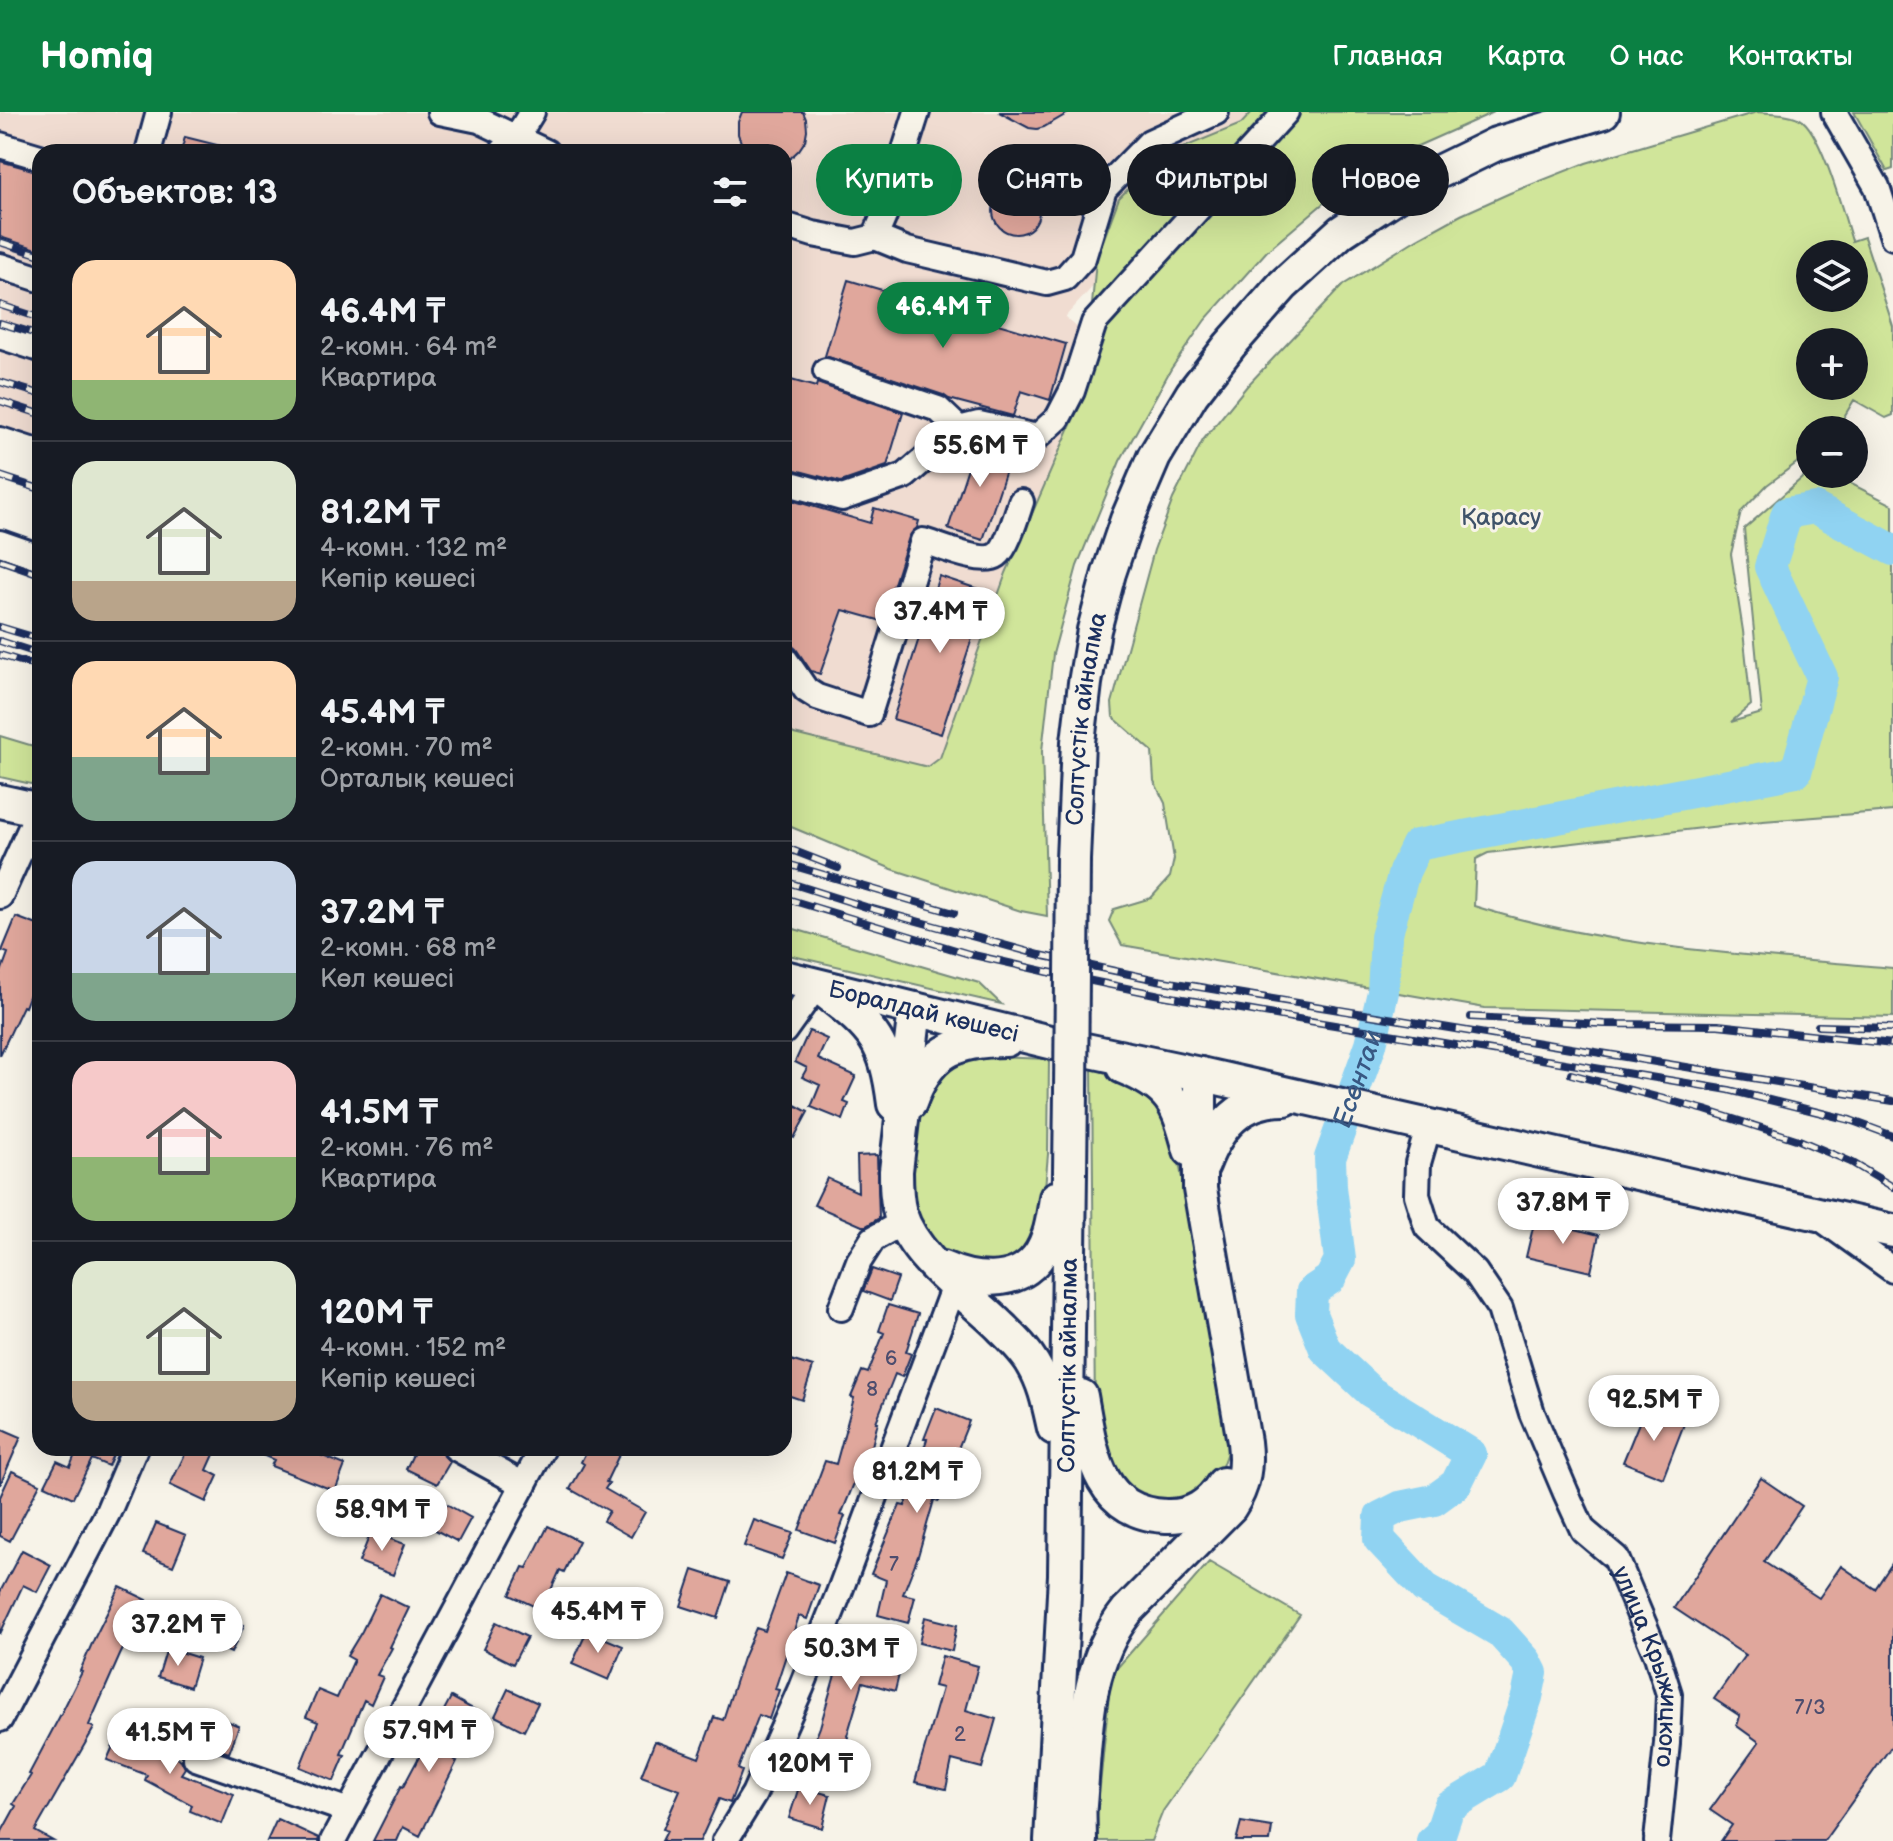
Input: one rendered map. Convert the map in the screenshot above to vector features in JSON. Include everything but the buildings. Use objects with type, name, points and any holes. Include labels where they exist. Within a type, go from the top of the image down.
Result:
[{"type":"main road","name":"Солтүстік айналма","points":[[1051,1841],[1065,1575],[1073,860],[1078,742],[1094,630],[1109,573],[1154,457],[1192,394],[1283,285],[1341,232],[1414,184],[1496,144],[1603,112]]},
{"type":"main road","points":[[0,801],[32,808]]},
{"type":"main road","name":"Боралдай көшесі","points":[[792,979],[1071,1046],[1316,1100]]},
{"type":"main road","points":[[817,985],[863,1023],[882,1050],[891,1082],[897,1148]]},
{"type":"main road","points":[[915,1009],[897,1148],[896,1188],[903,1222],[926,1258],[956,1280],[1034,1364],[1045,1390],[1055,1433],[1066,1507]]},
{"type":"main road","points":[[897,1148],[910,1103],[921,1077],[934,1060],[964,1044],[989,1040],[1071,1046],[1158,1085],[1168,1094],[1180,1117],[1200,1189],[1246,1456],[1244,1480],[1230,1507],[1113,1628],[1102,1651],[1090,1697],[1080,1805]]},
{"type":"main road","points":[[1200,1074],[1200,1189]]},
{"type":"main road","points":[[1200,1189],[1201,1171],[1210,1149],[1233,1116],[1255,1102],[1316,1100],[1893,1231]]},
{"type":"main road","points":[[956,1280],[1008,1276],[1030,1265],[1038,1257],[1053,1220],[1071,1103]]},
{"type":"main road","points":[[1068,1319],[1095,1461],[1113,1494],[1134,1511],[1174,1516],[1194,1512],[1211,1501],[1223,1486],[1237,1452],[1239,1416]]},
{"type":"main road","name":"Солтүстік айналма","points":[[1065,1575],[1080,1841]]},
{"type":"street","points":[[150,144],[159,112]]},
{"type":"street","points":[[440,112],[479,120],[509,144]]},
{"type":"street","points":[[515,144],[532,112]]},
{"type":"street","points":[[875,237],[917,112]]},
{"type":"street","points":[[792,227],[855,242],[875,237],[907,250],[1047,283],[1065,278],[1083,258],[1104,189],[1150,142],[1216,112]]},
{"type":"street","points":[[792,484],[842,498],[905,476],[959,429],[979,424],[1037,437],[1058,418],[1072,391],[1094,323],[1286,112]]},
{"type":"street","points":[[1834,112],[1885,184],[1893,237]]},
{"type":"street","points":[[0,145],[32,155]]},
{"type":"street","points":[[0,266],[32,276]]},
{"type":"street","points":[[0,336],[32,346]]},
{"type":"street","points":[[826,371],[938,409],[959,429]]},
{"type":"street","points":[[0,440],[32,450]]},
{"type":"street","points":[[0,462],[32,474]]},
{"type":"street","points":[[792,670],[806,690],[817,697],[869,714],[923,541],[984,559],[998,554],[1021,502]]},
{"type":"street","points":[[0,543],[32,554]]},
{"type":"street","points":[[0,896],[32,827]]},
{"type":"street","points":[[792,1020],[817,985]]},
{"type":"street","name":"улица Крыжицкого","points":[[1429,1125],[1418,1163],[1417,1195],[1427,1227],[1475,1272],[1500,1309],[1532,1413],[1566,1493],[1583,1530],[1616,1558],[1665,1681],[1669,1694],[1667,1743],[1657,1841]]},
{"type":"street","points":[[1814,1213],[1893,1270]]},
{"type":"street","points":[[841,1308],[859,1261],[873,1239],[903,1222]]},
{"type":"street","points":[[725,1841],[754,1794],[801,1688],[956,1280]]},
{"type":"street","points":[[0,1719],[108,1512],[132,1456]]},
{"type":"street","points":[[471,1456],[524,1485]]},
{"type":"street","points":[[333,1841],[539,1456]]},
{"type":"street","points":[[196,1758],[349,1811]]},
{"type":"shaded area","points":[[0,112],[1252,112],[1223,144],[1127,144],[1127,216],[1157,216],[1065,317],[1093,341],[1077,411],[1006,573],[940,758],[928,767],[792,733],[792,144],[32,144],[32,465],[0,455]]},
{"type":"green space","points":[[1252,112],[1494,112],[1422,144],[1312,144],[1312,213],[1267,251],[1205,320],[1171,369],[1120,461],[1077,566],[1053,654],[1042,751],[1047,916],[1021,911],[892,869],[792,827],[792,733],[928,767],[940,758],[1006,573],[1077,411],[1085,383],[1096,260],[1119,198],[1127,190],[1127,216],[1296,216],[1296,144],[1192,144],[1241,124]]},
{"type":"green space","name":"Қарасу","points":[[1757,112],[1790,116],[1808,126],[1824,156],[1852,240],[1796,240],[1796,312],[1868,312],[1868,249],[1893,326],[1893,415],[1886,418],[1854,400],[1844,416],[1796,416],[1796,463],[1767,485],[1741,512],[1731,554],[1751,705],[1731,722],[1762,713],[1744,529],[1796,483],[1796,488],[1860,488],[1893,505],[1893,811],[1763,821],[1488,853],[1476,859],[1474,906],[1577,932],[1629,941],[1893,968],[1893,1017],[1485,1008],[1122,945],[1109,921],[1114,909],[1151,898],[1170,877],[1174,859],[1165,803],[1154,781],[1152,751],[1113,717],[1112,703],[1154,550],[1173,499],[1203,440],[1247,386],[1343,285],[1417,239],[1510,193],[1586,163]]},
{"type":"green space","points":[[1854,112],[1893,112],[1893,169],[1887,171]]},
{"type":"green space","points":[[0,736],[32,746],[32,784],[0,777]]},
{"type":"green space","points":[[792,928],[979,983],[1001,1004],[792,956]]},
{"type":"green space","points":[[994,1057],[1049,1059],[1048,1154],[1043,1210],[1032,1248],[1007,1266],[945,1257],[920,1225],[907,1186],[918,1104],[948,1069],[960,1063]]},
{"type":"green space","points":[[1092,1068],[1145,1087],[1174,1135],[1226,1419],[1227,1452],[1212,1482],[1202,1492],[1168,1504],[1125,1491],[1095,1417]]},
{"type":"green space","points":[[1209,1562],[1300,1615],[1163,1811],[1151,1841],[1097,1841],[1111,1675]]},
{"type":"waterway","name":"Есентай","points":[[1432,1841],[1440,1834],[1449,1807],[1500,1776],[1532,1673],[1526,1661],[1500,1632],[1425,1588],[1379,1539],[1380,1517],[1400,1507],[1434,1500],[1456,1484],[1471,1454],[1371,1392],[1325,1349],[1311,1314],[1312,1291],[1330,1279],[1340,1260],[1330,1158],[1371,1044],[1383,992],[1386,937],[1404,872],[1417,845],[1796,772],[1822,677],[1770,567],[1787,513],[1815,508],[1893,550]]},
{"type":"railway","points":[[0,242],[32,252]]},
{"type":"railway","points":[[0,305],[32,315]]},
{"type":"railway","points":[[0,323],[32,333]]},
{"type":"railway","points":[[0,382],[32,392]]},
{"type":"railway","points":[[0,401],[32,411]]},
{"type":"railway","points":[[0,476],[32,486]]},
{"type":"railway","points":[[0,560],[32,571]]},
{"type":"railway","points":[[0,627],[32,637]]},
{"type":"railway","points":[[0,641],[32,651]]},
{"type":"railway","points":[[0,655],[32,665]]},
{"type":"railway","points":[[792,850],[838,868]]},
{"type":"railway","points":[[792,865],[954,913]]},
{"type":"railway","points":[[792,884],[1040,955],[1157,980],[1893,1101]]},
{"type":"railway","points":[[792,900],[969,954],[1048,972],[1304,1020],[1729,1090],[1850,1120],[1893,1136]]},
{"type":"railway","points":[[1471,1017],[1604,1024],[1718,1025],[1893,1044]]},
{"type":"railway","points":[[1818,1026],[1893,1028]]},
{"type":"railway","points":[[1571,1074],[1705,1110],[1799,1140],[1851,1162],[1893,1187]]}]
